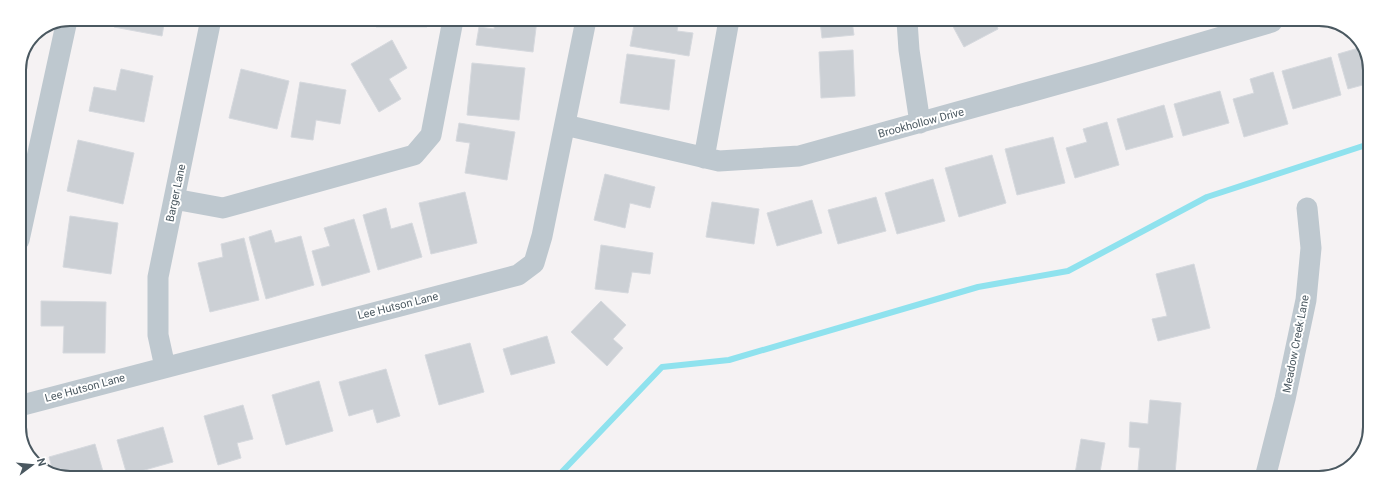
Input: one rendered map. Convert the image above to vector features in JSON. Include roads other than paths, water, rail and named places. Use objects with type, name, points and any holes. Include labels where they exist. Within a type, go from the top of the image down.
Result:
[{"type":"street","name":"Barger Lane","points":[[165,367],[158,335],[158,277],[211,26]]},
{"type":"street","points":[[174,199],[223,208],[414,155],[431,135],[452,26]]},
{"type":"street","name":"Lee Hutson Lane","points":[[26,404],[518,276],[534,263],[542,236],[585,26]]},
{"type":"street","points":[[704,158],[728,26]]},
{"type":"street","points":[[907,26],[909,50],[920,123]]},
{"type":"street","name":"Brookhollow Drive","points":[[565,125],[720,162],[799,156],[920,123],[1258,26]]},
{"type":"street","points":[[26,208],[66,27]]},
{"type":"street","name":"Meadow Creek Lane","points":[[1267,471],[1285,399],[1306,300],[1311,248],[1307,208]]},
{"type":"waterway","points":[[563,471],[662,367],[729,360],[978,287],[1068,271],[1207,197],[1363,146]]}]
